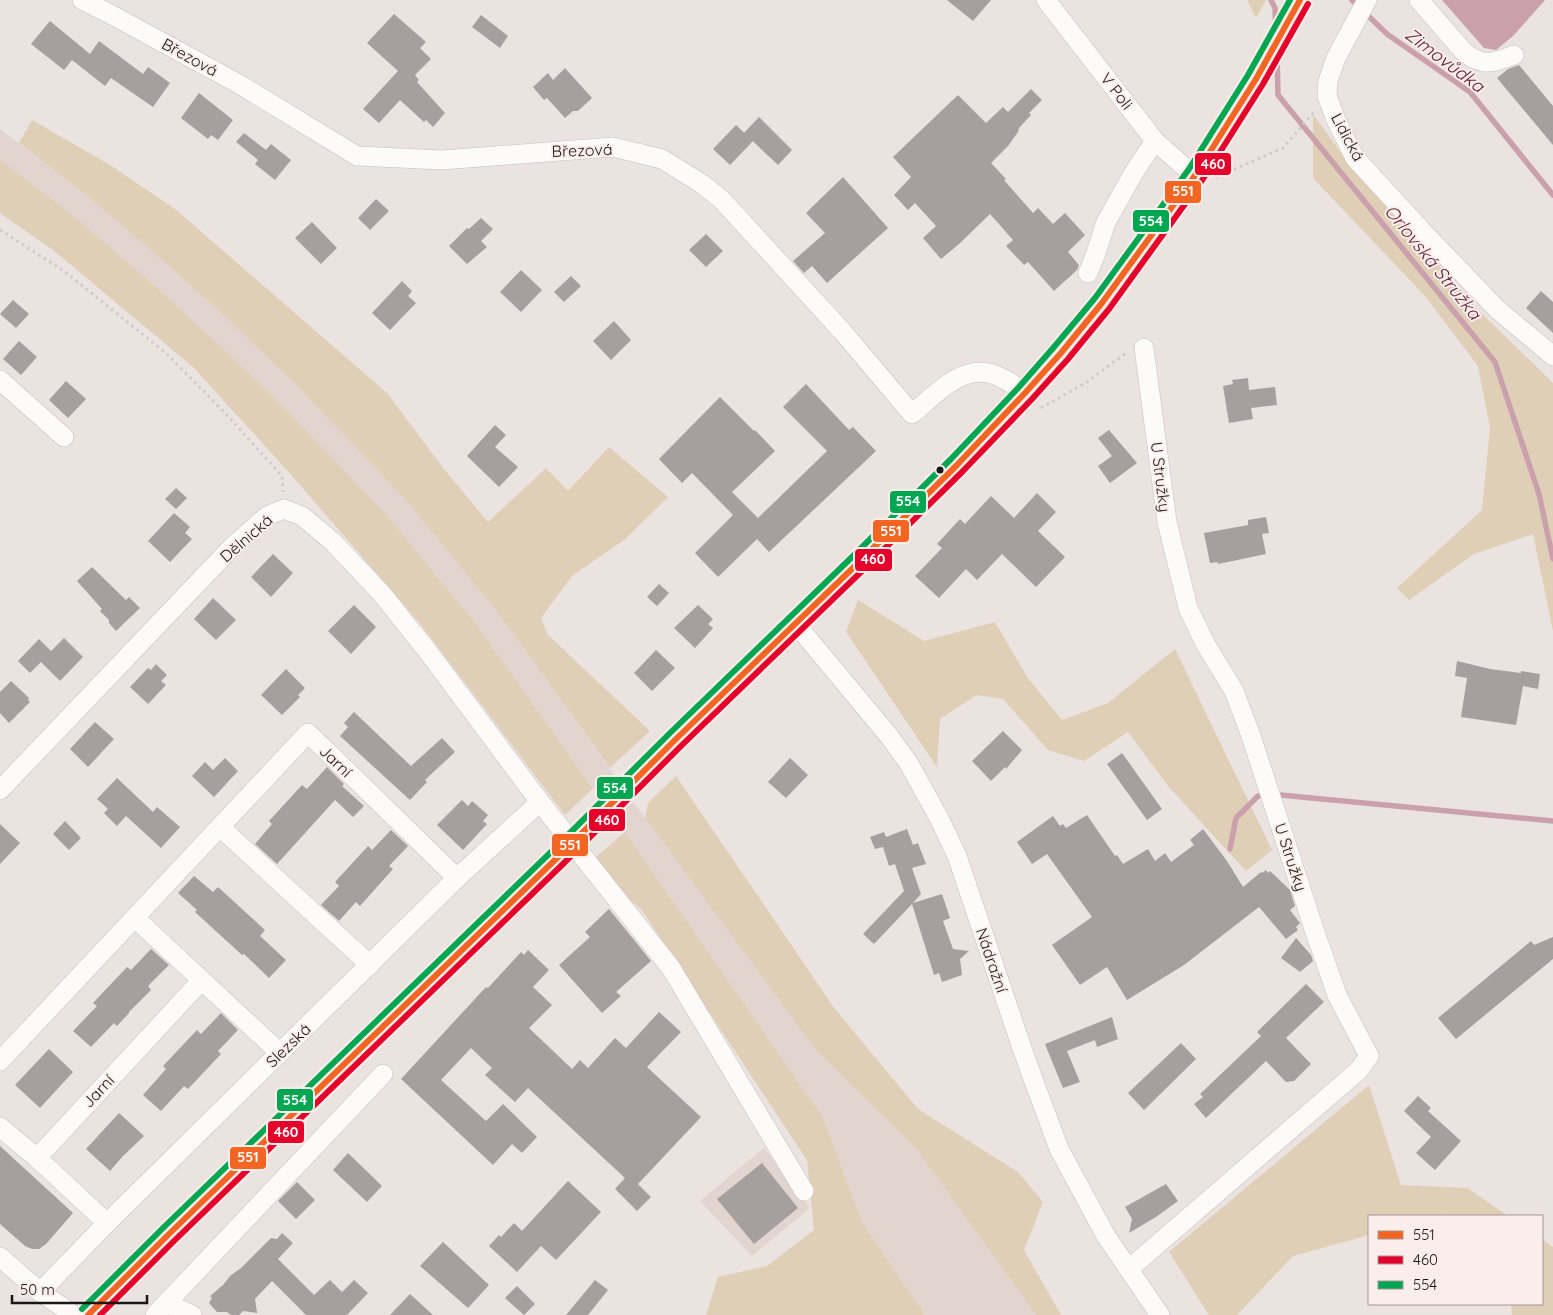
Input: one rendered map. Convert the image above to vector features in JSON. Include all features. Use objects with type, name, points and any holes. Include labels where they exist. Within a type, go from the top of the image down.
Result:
[{"type":"street","name":"Březová","points":[[82,0],[239,84],[357,156],[442,160],[613,147],[662,159],[702,184],[721,199],[842,331],[912,414],[953,380],[973,372],[993,374],[1013,384],[1025,393]]},
{"type":"street","name":"V Poli","points":[[1046,0],[1155,141],[1182,165],[1196,174]]},
{"type":"street","name":"Lidická","points":[[1367,0],[1336,58],[1328,81],[1327,96],[1336,120],[1355,158],[1423,232],[1498,309],[1553,356]]},
{"type":"street","points":[[1419,0],[1470,57],[1485,62],[1496,62],[1514,55]]},
{"type":"street","points":[[88,1315],[857,564],[957,465],[1025,393],[1102,303],[1196,174],[1256,79],[1297,6]]},
{"type":"street","points":[[1088,273],[1106,222],[1136,168],[1155,141]]},
{"type":"street","name":"U Stružky","points":[[1129,1269],[1359,1070],[1369,1056],[1337,995],[1314,932],[1251,736],[1234,690],[1206,646],[1188,608],[1167,522],[1144,348]]},
{"type":"street","points":[[0,380],[64,437]]},
{"type":"street","name":"Dělnická","points":[[0,790],[232,547],[267,516],[284,508],[302,516],[333,542],[382,594],[429,653],[540,802],[671,968],[804,1191]]},
{"type":"street","name":"Nádražní","points":[[796,623],[899,749],[940,820],[957,856],[1025,1057],[1059,1149],[1106,1236],[1160,1315]]},
{"type":"street","name":"Jarní","points":[[0,1061],[308,733],[457,878]]},
{"type":"street","name":"Slezská","points":[[40,1292],[107,1223],[457,878],[540,802]]},
{"type":"street","points":[[220,827],[370,965]]},
{"type":"street","points":[[135,918],[280,1053]]},
{"type":"street","name":"Jarní","points":[[37,1158],[201,981]]},
{"type":"street","points":[[161,1309],[383,1074]]},
{"type":"street","points":[[0,1127],[37,1158],[107,1223]]},
{"type":"street","points":[[0,1257],[40,1292],[74,1315]]},
{"type":"street","points":[[161,1309],[192,1315]]},
{"type":"path","points":[[1216,177],[1283,148],[1318,107]]},
{"type":"path","points":[[0,230],[64,271],[168,354],[282,476],[284,508]]},
{"type":"path","points":[[1041,408],[1087,382],[1132,349],[1144,348]]},
{"type":"shaded area","points":[[1247,0],[1266,0],[1256,18]]},
{"type":"shaded area","points":[[1442,0],[1545,0],[1513,36],[1496,50],[1484,48]]},
{"type":"shaded area","points":[[1313,114],[1344,157],[1476,308],[1553,383],[1553,631],[1533,534],[1474,554],[1409,600],[1397,588],[1482,510],[1490,427],[1478,366],[1425,296],[1313,178]]},
{"type":"shaded area","points":[[32,120],[110,165],[175,209],[387,393],[444,469],[488,522],[546,468],[568,491],[609,447],[668,497],[624,540],[572,576],[541,618],[547,634],[650,731],[610,768],[496,610],[403,497],[296,385],[229,320],[91,199],[19,143]]},
{"type":"shaded area","points":[[0,129],[91,199],[229,320],[296,385],[403,497],[496,610],[645,818],[815,1049],[917,1150],[1036,1315],[925,1315],[861,1220],[824,1119],[625,832],[476,624],[385,513],[279,402],[145,277],[76,218],[0,159]]},
{"type":"shaded area","points":[[0,159],[76,218],[212,338],[279,402],[385,513],[476,624],[593,788],[565,815],[422,626],[293,477],[193,367],[53,250],[0,213]]},
{"type":"shaded area","points":[[858,600],[924,641],[995,622],[1027,677],[1062,720],[1108,703],[1175,649],[1272,850],[1246,871],[1168,786],[1128,732],[1084,761],[1048,750],[1003,699],[977,695],[940,719],[937,767],[846,632]]},
{"type":"shaded area","points":[[676,776],[835,1009],[918,1109],[1018,1172],[1043,1202],[1024,1250],[1061,1315],[1036,1315],[917,1150],[815,1049],[645,818],[648,803]]},
{"type":"shaded area","points":[[625,832],[824,1119],[861,1220],[925,1315],[706,1315],[718,1277],[767,1266],[814,1230],[807,1160],[641,909],[587,865]]},
{"type":"shaded area","points":[[1369,1085],[1401,1185],[1467,1188],[1507,1215],[1368,1215],[1368,1235],[1293,1256],[1237,1315],[1209,1315],[1169,1252]]},
{"type":"shaded area","points":[[764,1148],[810,1208],[752,1256],[700,1201]]},
{"type":"shaded area","points":[[1543,1240],[1553,1247],[1553,1315],[1512,1315],[1511,1305],[1543,1305]]},
{"type":"building","points":[[947,0],[991,0],[973,21]]},
{"type":"building","points":[[394,14],[426,42],[420,48],[431,59],[415,75],[419,80],[417,82],[445,113],[433,127],[426,120],[424,122],[400,100],[379,123],[363,109],[398,71],[367,43]]},
{"type":"building","points":[[481,15],[508,36],[500,48],[472,27]]},
{"type":"building","points":[[50,21],[90,54],[99,41],[143,74],[148,67],[170,83],[153,107],[111,78],[105,86],[72,60],[64,70],[31,44]]},
{"type":"building","points":[[1519,65],[1553,106],[1553,145],[1497,78],[1508,69]]},
{"type":"building","points":[[565,68],[592,98],[578,111],[573,111],[565,118],[547,98],[544,100],[533,87],[548,73],[553,80]]},
{"type":"building","points":[[1031,89],[1042,100],[1029,113],[1031,115],[1019,128],[1008,146],[991,163],[1033,213],[1038,208],[1053,224],[1065,213],[1085,235],[1068,252],[1079,265],[1077,270],[1054,291],[1028,262],[1024,265],[1006,246],[1013,240],[990,214],[941,259],[923,238],[936,226],[915,203],[908,210],[894,195],[911,177],[893,157],[958,95],[986,123],[1003,107],[1008,112]]},
{"type":"building","points":[[199,93],[233,120],[218,140],[211,135],[208,139],[181,118]]},
{"type":"building","points":[[759,117],[792,150],[778,165],[744,133]]},
{"type":"building","points":[[736,125],[753,141],[730,165],[713,149]]},
{"type":"building","points":[[244,133],[266,150],[271,144],[291,160],[275,180],[255,164],[258,160],[236,142]]},
{"type":"building","points":[[843,177],[888,228],[827,283],[812,266],[804,273],[793,261],[825,233],[806,213]]},
{"type":"building","points":[[376,199],[389,211],[370,230],[358,218]]},
{"type":"building","points":[[481,218],[493,229],[481,241],[487,247],[467,264],[449,246],[467,228],[469,229]]},
{"type":"building","points":[[312,222],[337,248],[321,264],[295,238]]},
{"type":"building","points":[[706,234],[723,251],[706,267],[689,250]]},
{"type":"building","points":[[521,270],[542,290],[521,312],[500,292]]},
{"type":"building","points":[[571,276],[581,286],[564,302],[554,292]]},
{"type":"building","points":[[402,281],[412,291],[408,296],[416,303],[390,330],[372,313]]},
{"type":"building","points":[[1541,291],[1553,302],[1553,333],[1526,308]]},
{"type":"building","points":[[13,300],[29,314],[16,328],[0,314]]},
{"type":"building","points":[[614,321],[631,340],[611,360],[593,341]]},
{"type":"building","points":[[19,341],[37,357],[21,375],[3,359]]},
{"type":"building","points":[[1248,378],[1249,390],[1275,387],[1277,405],[1251,408],[1253,419],[1229,423],[1223,386],[1233,384],[1232,380]]},
{"type":"building","points":[[66,381],[86,399],[68,418],[49,400]]},
{"type":"building","points":[[806,384],[849,430],[853,427],[876,451],[769,552],[757,539],[718,577],[695,553],[733,515],[692,473],[682,483],[659,459],[720,397],[775,451],[732,492],[758,518],[827,451],[783,407]]},
{"type":"building","points":[[495,425],[506,435],[495,447],[518,467],[499,487],[467,456]]},
{"type":"building","points":[[1109,430],[1137,463],[1110,483],[1098,466],[1112,456],[1098,438]]},
{"type":"building","points":[[176,488],[187,498],[176,509],[165,499]]},
{"type":"building","points":[[1037,493],[1056,512],[1038,531],[1065,557],[1036,587],[1002,554],[977,580],[966,569],[939,598],[915,576],[942,548],[937,544],[960,519],[965,524],[991,496],[1014,518]]},
{"type":"building","points":[[174,513],[190,527],[185,533],[192,539],[170,562],[148,541]]},
{"type":"building","points":[[1266,517],[1269,533],[1262,534],[1266,554],[1218,564],[1218,562],[1210,563],[1204,533],[1248,525],[1248,520]]},
{"type":"building","points":[[273,554],[293,573],[271,597],[251,577]]},
{"type":"building","points":[[92,567],[126,600],[129,597],[140,608],[116,631],[100,611],[102,609],[77,581]]},
{"type":"building","points":[[659,584],[669,593],[657,606],[647,597]]},
{"type":"building","points":[[213,598],[236,620],[216,640],[194,619]]},
{"type":"building","points":[[354,605],[376,627],[351,654],[328,631]]},
{"type":"building","points":[[698,605],[713,619],[708,624],[713,628],[695,648],[674,628]]},
{"type":"building","points":[[64,638],[83,657],[60,681],[41,662],[30,673],[18,661],[39,639],[51,651]]},
{"type":"building","points":[[656,650],[675,668],[652,691],[634,673]]},
{"type":"building","points":[[1457,661],[1490,669],[1540,674],[1538,689],[1523,686],[1516,725],[1461,717],[1467,678],[1455,676]]},
{"type":"building","points":[[156,664],[167,675],[161,681],[166,685],[148,704],[130,687],[148,668],[151,670]]},
{"type":"building","points":[[286,669],[305,688],[298,695],[300,697],[282,715],[261,695]]},
{"type":"building","points":[[11,681],[29,698],[30,702],[9,723],[0,713],[0,692]]},
{"type":"building","points":[[354,712],[411,766],[442,738],[455,752],[425,780],[427,782],[410,800],[340,736],[348,727],[344,723]]},
{"type":"building","points":[[95,722],[114,739],[88,767],[70,749]]},
{"type":"building","points":[[1003,731],[1022,750],[1006,769],[1005,767],[991,781],[972,761]]},
{"type":"building","points":[[1122,753],[1162,809],[1147,820],[1107,764]]},
{"type":"building","points":[[225,758],[238,771],[214,797],[192,776],[205,762],[213,770]]},
{"type":"building","points":[[790,758],[808,775],[786,798],[768,782]]},
{"type":"building","points":[[327,767],[344,784],[342,786],[364,806],[353,817],[335,800],[277,864],[255,844],[272,824],[269,821],[302,785],[307,789]]},
{"type":"building","points":[[117,778],[153,812],[157,807],[180,827],[161,848],[126,816],[117,826],[104,813],[108,809],[97,799]]},
{"type":"building","points":[[462,800],[468,806],[472,801],[488,815],[483,821],[487,824],[463,850],[437,825]]},
{"type":"building","points":[[1087,815],[1115,856],[1117,855],[1123,864],[1148,849],[1155,861],[1165,853],[1171,862],[1194,845],[1190,840],[1203,829],[1227,861],[1243,887],[1266,870],[1268,873],[1270,871],[1290,890],[1295,906],[1290,910],[1300,923],[1296,927],[1298,930],[1286,939],[1259,907],[1184,965],[1127,1000],[1107,967],[1080,985],[1052,945],[1092,917],[1047,854],[1032,864],[1017,842],[1053,816],[1060,826],[1063,824],[1066,828]]},
{"type":"building","points":[[65,821],[81,838],[69,850],[53,834]]},
{"type":"building","points":[[0,824],[20,843],[0,864]]},
{"type":"building","points":[[907,829],[913,845],[918,843],[926,864],[912,868],[921,894],[913,903],[942,894],[950,918],[943,921],[953,949],[969,951],[960,959],[962,975],[942,982],[939,973],[934,975],[912,904],[874,944],[863,934],[904,891],[895,864],[889,866],[883,847],[875,849],[870,837],[884,832],[886,837]]},
{"type":"building","points":[[391,830],[408,846],[389,866],[393,869],[360,906],[356,902],[339,921],[321,905],[339,886],[335,882],[368,846],[372,850]]},
{"type":"building","points":[[194,876],[213,892],[218,887],[265,930],[260,936],[286,960],[269,978],[195,912],[197,910],[178,893]]},
{"type":"building","points":[[609,909],[651,961],[616,992],[621,996],[602,1013],[559,965],[590,937],[585,932]]},
{"type":"building","points":[[1553,937],[1553,959],[1456,1039],[1438,1018],[1531,941],[1534,945]]},
{"type":"building","points":[[1296,938],[1311,955],[1313,961],[1300,972],[1281,958]]},
{"type":"building","points":[[151,949],[169,965],[148,986],[151,990],[117,1026],[114,1023],[91,1047],[73,1031],[97,1006],[93,1003],[127,967],[131,970]]},
{"type":"building","points":[[528,950],[549,970],[533,987],[552,1005],[529,1028],[572,1069],[580,1060],[588,1068],[615,1038],[626,1048],[659,1012],[681,1032],[647,1067],[701,1117],[638,1184],[651,1197],[637,1211],[615,1189],[625,1178],[528,1088],[515,1102],[485,1075],[492,1068],[471,1048],[441,1080],[486,1121],[503,1104],[537,1137],[522,1153],[512,1144],[493,1165],[401,1079],[486,987],[488,988],[521,952],[524,955]]},
{"type":"building","points":[[1306,984],[1324,1002],[1286,1038],[1311,1064],[1294,1081],[1286,1082],[1266,1061],[1206,1118],[1194,1104],[1203,1097],[1200,1094],[1261,1036],[1257,1032]]},
{"type":"building","points":[[221,1013],[238,1030],[218,1051],[221,1054],[188,1089],[184,1086],[161,1111],[143,1095],[166,1069],[163,1066],[197,1030],[201,1034]]},
{"type":"building","points":[[1112,1017],[1118,1039],[1097,1047],[1095,1040],[1067,1051],[1080,1082],[1063,1088],[1045,1044]]},
{"type":"building","points":[[1181,1043],[1196,1059],[1144,1110],[1128,1093]]},
{"type":"building","points":[[49,1049],[73,1072],[40,1108],[15,1085]]},
{"type":"building","points":[[1418,1096],[1431,1108],[1428,1111],[1461,1141],[1435,1170],[1416,1153],[1431,1137],[1404,1111]]},
{"type":"building","points":[[119,1113],[144,1136],[110,1171],[86,1149]]},
{"type":"building","points":[[0,1146],[73,1213],[46,1244],[39,1249],[25,1246],[0,1224]]},
{"type":"building","points":[[348,1153],[382,1186],[367,1202],[333,1170]]},
{"type":"building","points":[[762,1163],[798,1208],[754,1244],[717,1199]]},
{"type":"building","points":[[568,1181],[601,1212],[556,1260],[541,1246],[517,1272],[489,1246],[499,1235],[501,1237],[514,1223],[522,1231]]},
{"type":"building","points":[[297,1182],[315,1200],[296,1219],[278,1201]]},
{"type":"building","points":[[1166,1184],[1178,1201],[1129,1233],[1132,1219],[1125,1207]]},
{"type":"building","points":[[282,1233],[293,1243],[278,1259],[314,1295],[330,1280],[342,1292],[354,1280],[368,1293],[347,1315],[306,1315],[272,1281],[255,1299],[257,1313],[243,1311],[239,1315],[231,1315],[227,1312],[217,1312],[209,1303],[212,1298],[210,1296],[271,1238],[277,1239]]},
{"type":"building","points":[[443,1242],[489,1285],[468,1308],[420,1266]]},
{"type":"building","points":[[595,1280],[608,1290],[588,1315],[566,1315]]},
{"type":"building","points":[[517,1286],[535,1304],[524,1315],[505,1298]]},
{"type":"building","points":[[410,1294],[433,1315],[390,1315]]},
{"type":"waterway","name":"Orlovská Stružka","points":[[1271,0],[1275,8],[1276,33]]},
{"type":"waterway","name":"Zimovůdka","points":[[1352,0],[1387,34],[1470,92],[1553,195]]},
{"type":"waterway","name":"Orlovská Stružka","points":[[1277,55],[1278,95],[1495,362],[1539,494],[1553,559]]},
{"type":"waterway","points":[[1230,849],[1236,818],[1258,796],[1270,794],[1553,821]]},
{"type":"transit line","name":"554","points":[[82,1309],[851,558],[951,459],[1019,387],[1095,298],[1189,169],[1248,75],[1290,0]]},
{"type":"transit line","name":"551","points":[[88,1315],[857,564],[957,465],[1025,393],[1102,303],[1196,174],[1256,79],[1300,0]]},
{"type":"transit line","name":"460","points":[[100,1315],[863,570],[963,471],[1032,399],[1109,309],[1203,179],[1263,84],[1308,4]]}]
